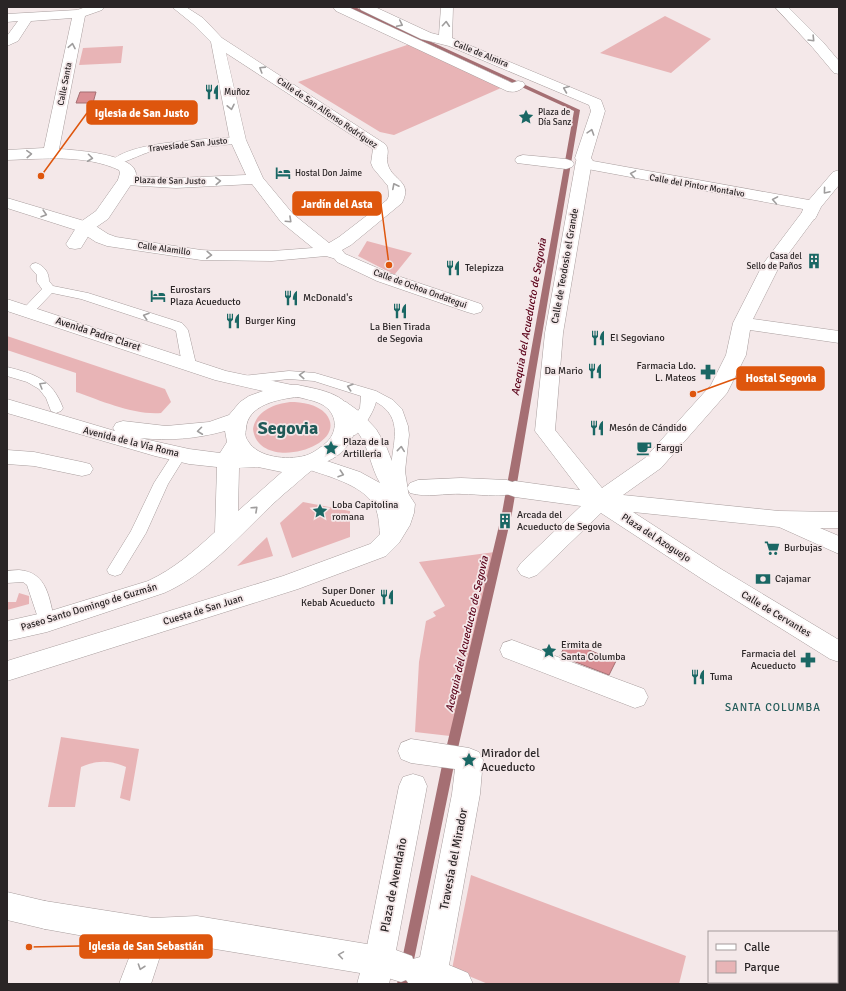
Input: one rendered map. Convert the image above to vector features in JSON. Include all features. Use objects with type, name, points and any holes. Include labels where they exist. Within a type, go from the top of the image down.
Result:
[{"type":"street","points":[[7,42],[13,38],[15,15],[79,14],[98,7]]},
{"type":"street","name":"Calle de San Alfonso Rodríguez","points":[[178,7],[198,21],[217,41],[380,147],[380,163],[382,169],[394,181],[398,192],[398,198],[394,203],[353,236],[336,254]]},
{"type":"street","name":"Calle de Almira","points":[[339,7],[517,85],[534,76]]},
{"type":"street","name":"Calle de Almira","points":[[365,7],[426,36],[445,40],[596,103]]},
{"type":"street","points":[[445,40],[448,7]]},
{"type":"street","points":[[781,7],[818,45],[839,70]]},
{"type":"street","name":"Calle Santa","points":[[51,153],[79,14]]},
{"type":"street","name":"Calle de Ochoa Ondategui","points":[[217,41],[238,140],[256,179],[287,218],[336,254],[390,279],[474,308]]},
{"type":"street","name":"Calle de Teodosio el Grande","points":[[545,431],[554,333],[576,164],[584,154],[598,111],[596,103]]},
{"type":"street","points":[[7,156],[51,153],[116,162]]},
{"type":"street","points":[[524,160],[576,164]]},
{"type":"street","name":"Plaza de San Justo","points":[[116,162],[128,170],[126,180],[176,183],[256,179]]},
{"type":"street","name":"Calle del Pintor Montalvo","points":[[576,164],[588,165],[811,211]]},
{"type":"street","points":[[529,569],[600,502],[653,463],[720,388],[736,355],[742,323],[772,264],[839,175]]},
{"type":"street","points":[[75,244],[85,226],[102,215],[126,180]]},
{"type":"street","name":"Calle Alamillo","points":[[7,203],[85,226],[102,238],[113,242],[201,255],[272,256],[336,254]]},
{"type":"street","name":"Avenida Padre Claret","points":[[7,305],[222,376],[252,396]]},
{"type":"street","points":[[742,323],[839,337]]},
{"type":"street","name":"Avenida Padre Claret","points":[[222,376],[237,393],[252,396]]},
{"type":"street","name":"Avenida de la Vía Roma","points":[[7,390],[56,408],[110,425],[134,430],[155,432],[204,430],[225,425],[252,396]]},
{"type":"street","points":[[290,392],[315,394],[328,399],[339,408],[345,418],[346,429],[342,441],[325,456],[309,462],[282,465],[258,460],[246,452],[238,443],[235,432],[252,396],[290,392]]},
{"type":"street","name":"Avenida de la Vía Roma","points":[[7,406],[76,428],[179,455],[228,462],[258,460]]},
{"type":"street","name":"Cuesta de San Juan","points":[[7,671],[290,583],[378,550],[398,525],[404,512],[403,504],[397,490],[383,469],[372,438],[367,430],[358,421],[339,408]]},
{"type":"street","name":"Plaza del Azoguejo","points":[[545,431],[600,502],[713,575]]},
{"type":"street","points":[[226,536],[228,462],[230,452],[238,443]]},
{"type":"street","points":[[7,458],[34,460],[82,469]]},
{"type":"street","points":[[202,459],[216,468],[227,484]]},
{"type":"street","points":[[309,462],[353,478],[397,490]]},
{"type":"street","name":"Paseo Santo Domingo de Guzmán","points":[[7,631],[47,622],[172,580],[188,570],[277,488],[309,462]]},
{"type":"street","name":"Plaza del Azoguejo","points":[[397,490],[461,486],[511,489],[600,502],[702,510],[779,519]]},
{"type":"street","name":"Cuesta de San Juan","points":[[391,534],[391,521],[386,508],[397,490]]},
{"type":"street","points":[[779,519],[839,520]]},
{"type":"street","points":[[779,519],[839,546]]},
{"type":"street","name":"Calle de Cervantes","points":[[713,575],[839,652]]},
{"type":"street","points":[[512,650],[635,697]]},
{"type":"street","name":"Travesía del Mirador","points":[[409,973],[466,794],[469,760],[411,751]]},
{"type":"street","name":"Plaza de Avendaño","points":[[409,973],[413,786]]},
{"type":"street","points":[[7,906],[45,915],[153,933],[197,931],[409,973]]},
{"type":"street","points":[[135,984],[153,933]]},
{"type":"lane","name":"Travesíade San Justo","points":[[116,162],[129,155],[151,148],[238,140]]},
{"type":"lane","points":[[36,268],[43,274],[43,282],[49,289],[84,296],[177,326],[182,330],[189,364]]},
{"type":"lane","points":[[28,311],[49,289]]},
{"type":"lane","points":[[7,371],[40,383],[48,388],[53,397],[56,408]]},
{"type":"lane","points":[[252,396],[289,375],[311,376],[368,393],[388,403],[397,412],[400,419],[402,435],[397,490]]},
{"type":"lane","points":[[342,441],[369,406],[370,398],[368,393]]},
{"type":"lane","points":[[115,570],[138,533],[161,483],[179,455]]},
{"type":"lane","points":[[7,576],[26,577],[35,582],[47,622]]},
{"type":"green space","points":[[665,16],[711,39],[671,73],[600,53]]},
{"type":"green space","points":[[410,44],[501,88],[394,135],[380,132],[298,82]]},
{"type":"green space","points":[[123,46],[121,63],[79,65],[83,48]]},
{"type":"green space","points":[[367,241],[412,253],[395,274],[393,274],[358,256]]},
{"type":"green space","points":[[7,336],[165,389],[171,402],[161,413],[140,412],[118,407],[76,392],[76,373],[7,350]]},
{"type":"green space","points":[[290,402],[304,403],[318,408],[326,414],[331,426],[326,437],[316,445],[301,451],[285,453],[270,450],[259,443],[253,429],[255,423],[262,413],[272,407]]},
{"type":"green space","points":[[303,502],[350,511],[350,537],[292,558],[280,523]]},
{"type":"green space","points":[[267,537],[273,556],[237,566]]},
{"type":"green space","points":[[495,552],[450,736],[415,732],[419,662],[426,621],[436,616],[433,612],[445,606],[419,562]]},
{"type":"green space","points":[[19,593],[29,596],[29,604],[7,610],[7,602],[16,602]]},
{"type":"green space","points":[[61,737],[139,749],[130,801],[120,798],[126,767],[115,763],[98,762],[81,767],[75,807],[48,807]]},
{"type":"green space","points":[[471,875],[686,956],[679,984],[488,984],[452,969]]},
{"type":"shaded area","points":[[80,92],[96,92],[93,103],[76,103]]},
{"type":"shaded area","points":[[567,641],[616,661],[609,675],[560,656]]},
{"type":"waterway","name":"Acequia del Acueducto de Segovia","points":[[351,7],[577,110],[507,513],[447,770],[403,984]]},
{"type":"place","name":"Muñoz","points":[[212,92]]},
{"type":"place","name":"Plaza de Día Sanz","points":[[526,117]]},
{"type":"place","name":"Hostal Don Jaime","points":[[283,173]]},
{"type":"place","name":"Iglesia de San Justo","points":[[41,176]]},
{"type":"place","name":"Casa del Sello de Paños","points":[[814,261]]},
{"type":"place","name":"Jardín del Asta","points":[[389,265]]},
{"type":"place","name":"Telepizza","points":[[453,268]]},
{"type":"place","name":"Eurostars Plaza Acueducto","points":[[158,296]]},
{"type":"place","name":"McDonald's","points":[[291,298]]},
{"type":"place","name":"La Bien Tirada de Segovia","points":[[400,311]]},
{"type":"place","name":"Burger King","points":[[233,321]]},
{"type":"place","name":"El Segoviano","points":[[598,338]]},
{"type":"place","name":"Da Mario","points":[[595,371]]},
{"type":"place","name":"Farmacia Ldo. L. Mateos","points":[[708,372]]},
{"type":"place","name":"Hostal Segovia","points":[[693,394]]},
{"type":"place","name":"Mesón de Cándido","points":[[597,428]]},
{"type":"place","name":"Plaza de la Artillería","points":[[331,448]]},
{"type":"place","name":"Farggi","points":[[644,448]]},
{"type":"place","name":"Loba Capitolina romana","points":[[320,511]]},
{"type":"place","name":"Arcada del Acueducto de Segovia","points":[[505,521]]},
{"type":"place","name":"Burbujas","points":[[772,548]]},
{"type":"place","name":"Cajamar","points":[[763,579]]},
{"type":"place","name":"Super Doner Kebab Acueducto","points":[[387,597]]},
{"type":"place","name":"Ermita de Santa Columba","points":[[549,651]]},
{"type":"place","name":"Farmacia del Acueducto","points":[[808,660]]},
{"type":"place","name":"Tuma","points":[[698,677]]},
{"type":"place","name":"Mirador del Acueducto","points":[[469,760]]},
{"type":"place","name":"Iglesia de San Sebastián","points":[[29,947]]},
{"type":"district","name":"Segovia","points":[[288,428]]},
{"type":"district","name":"SANTA COLUMBA","points":[[773,707]]}]
